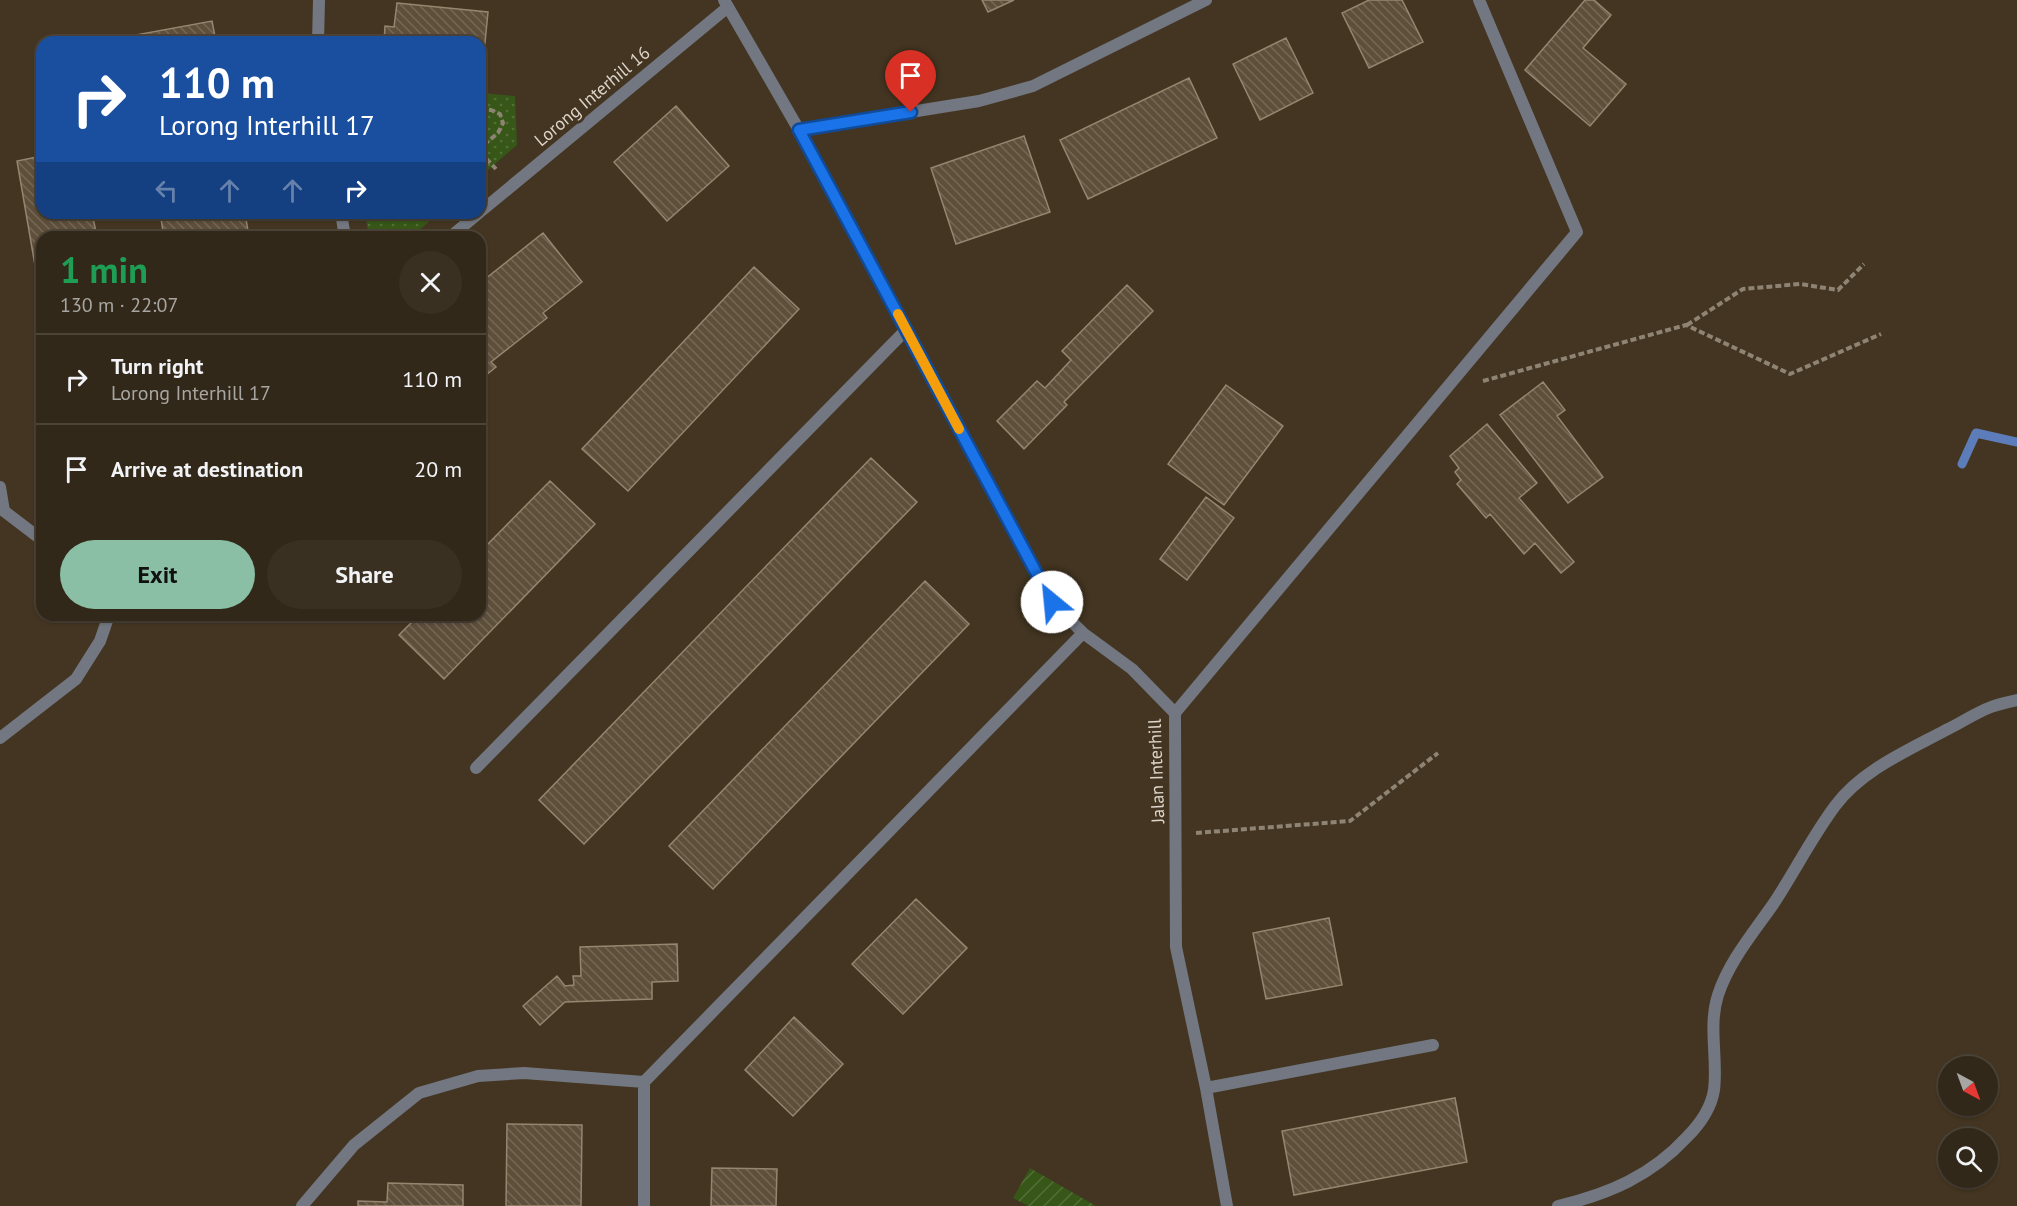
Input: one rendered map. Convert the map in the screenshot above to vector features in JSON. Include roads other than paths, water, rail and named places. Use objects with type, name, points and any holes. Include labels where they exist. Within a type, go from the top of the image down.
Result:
[{"type":"street","points":[[318,36],[319,0]]},
{"type":"street","points":[[799,130],[979,101],[1033,86],[1206,0]]},
{"type":"street","points":[[1175,712],[1577,232],[1479,0]]},
{"type":"street","name":"Jalan Interhill","points":[[726,4],[799,130],[1052,602],[1083,633],[1132,669],[1175,712],[1176,947],[1206,1088],[1227,1206]]},
{"type":"street","name":"Lorong Interhill 16","points":[[486,208],[726,4]]},
{"type":"street","name":"Lorong Interhill 16","points":[[458,231],[472,219]]},
{"type":"street","points":[[476,768],[906,330]]},
{"type":"street","points":[[0,487],[2,510],[36,536]]},
{"type":"street","points":[[0,738],[76,679],[100,641],[107,621]]},
{"type":"street","points":[[644,1206],[644,1083],[1083,633]]},
{"type":"street","points":[[1558,1206],[1584,1200],[1649,1172],[1672,1154],[1705,1115],[1713,1094],[1716,1076],[1714,1020],[1717,998],[1724,979],[1835,806],[1850,790],[1894,758],[1991,707],[2017,700]]},
{"type":"street","points":[[1206,1088],[1433,1045]]},
{"type":"street","points":[[302,1206],[354,1145],[419,1093],[478,1076],[524,1073],[644,1083]]},
{"type":"waterway","points":[[1962,464],[1976,433],[2017,442]]}]
